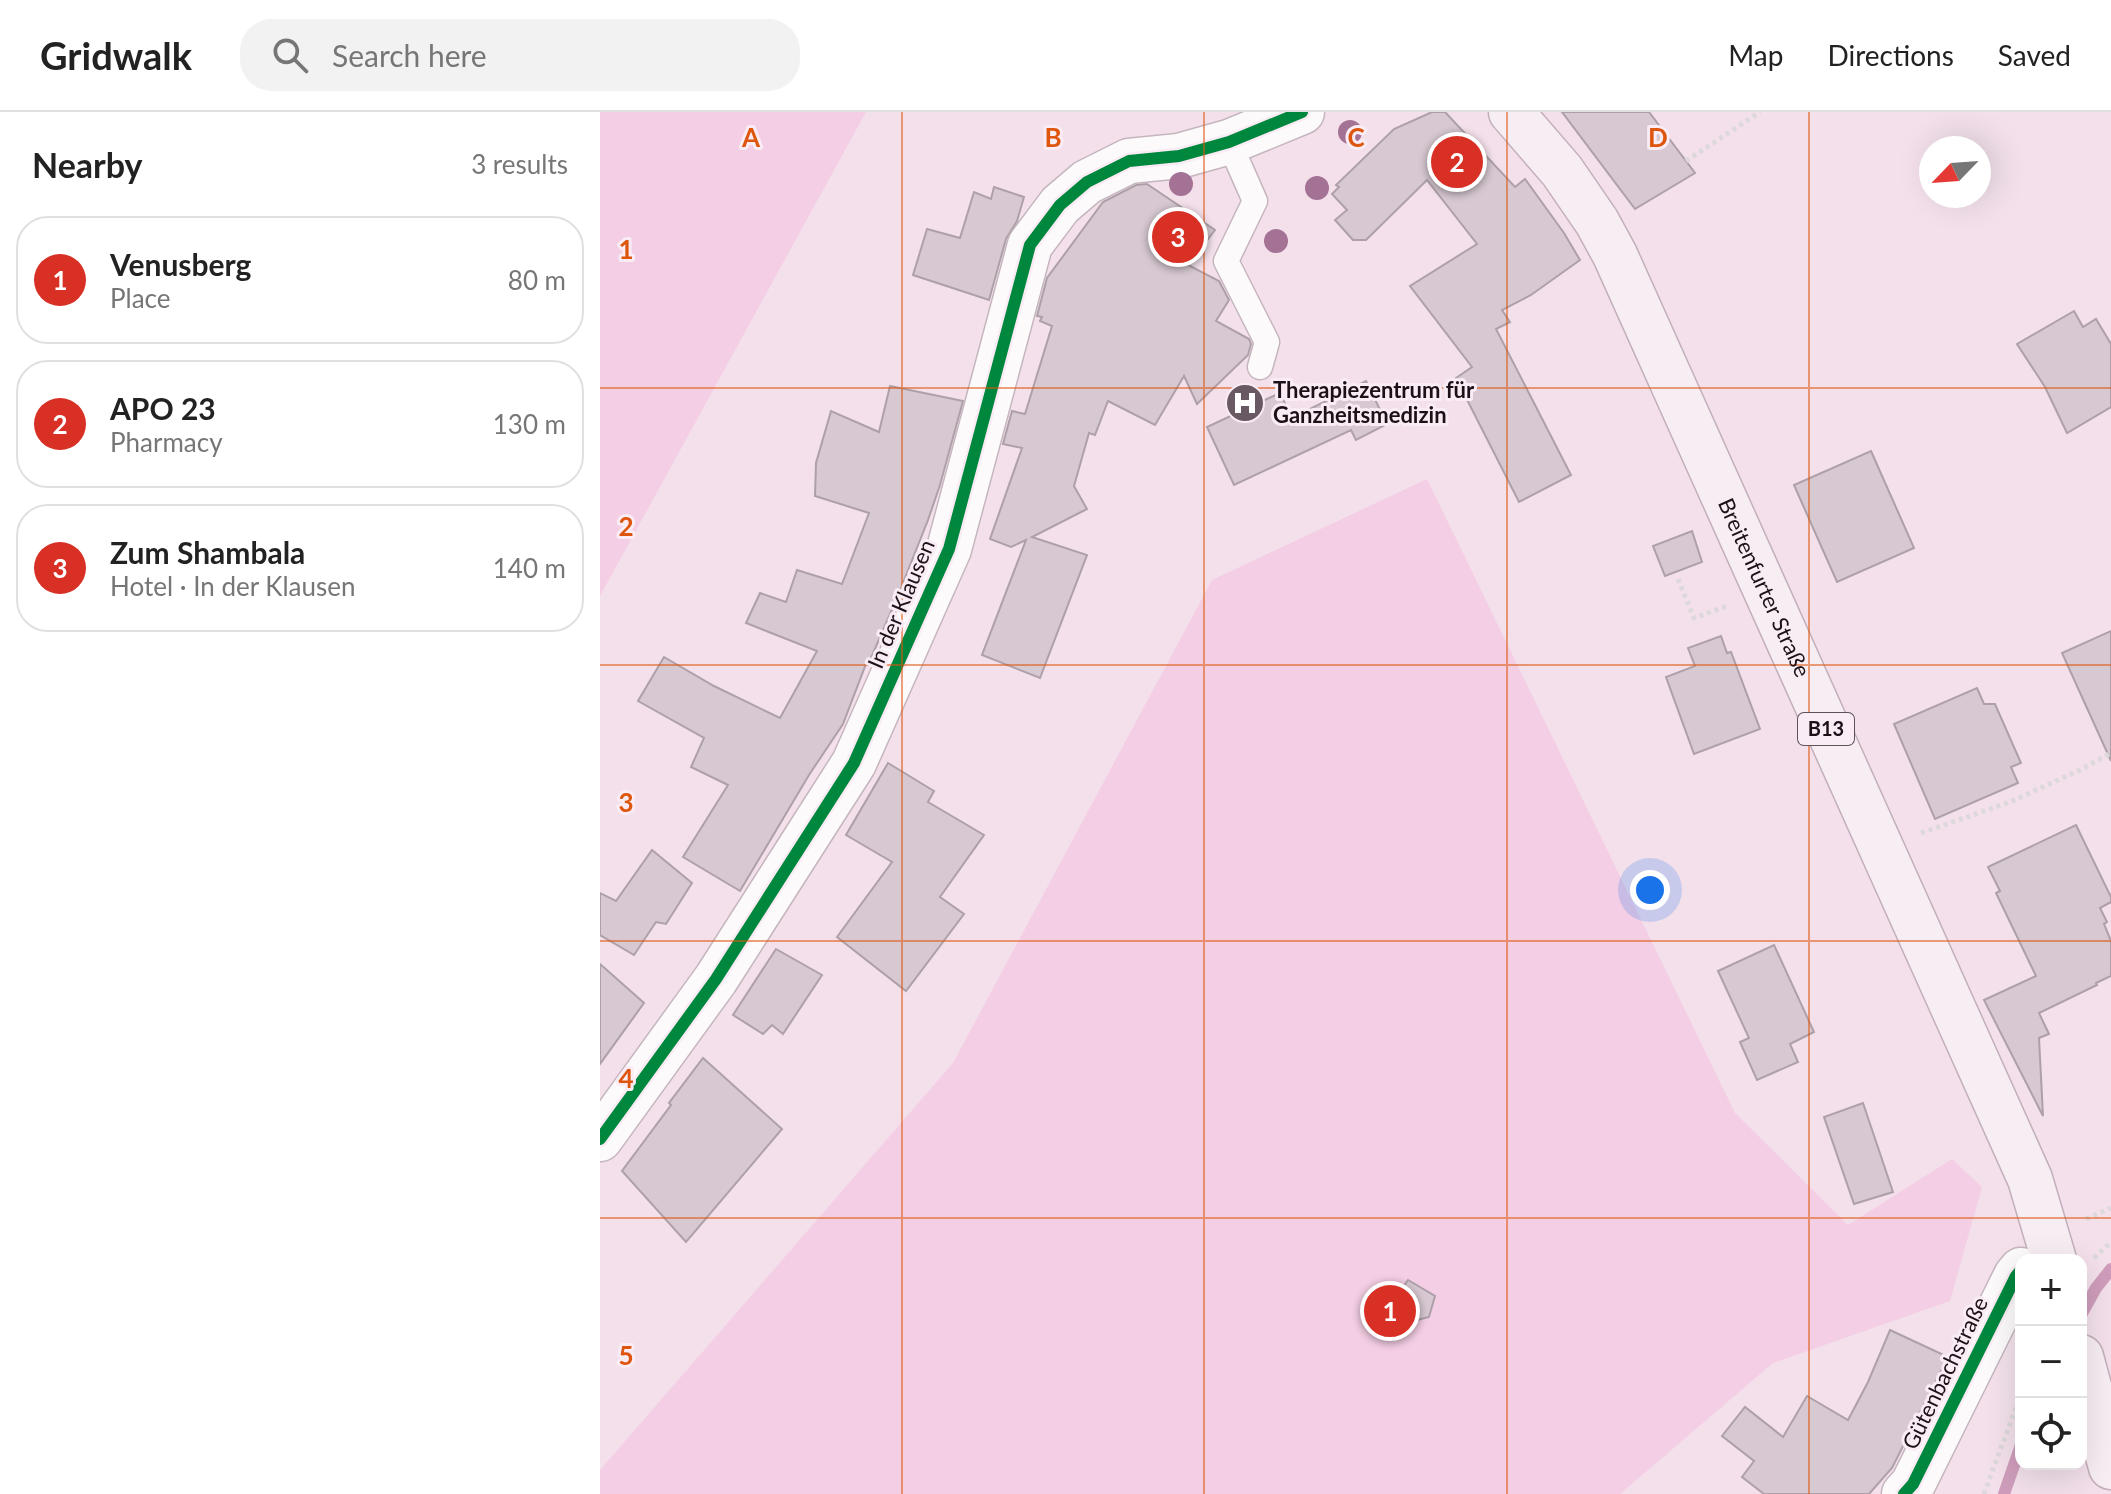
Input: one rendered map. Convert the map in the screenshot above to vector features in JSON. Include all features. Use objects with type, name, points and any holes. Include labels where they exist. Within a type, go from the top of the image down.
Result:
[{"type":"main road","name":"Breitenfurter Straße","points":[[1511,112],[1568,178],[1615,255],[2030,1179],[2038,1254]]},
{"type":"main road","points":[[2087,1378],[2111,1467]]},
{"type":"street","name":"In der Klausen","points":[[600,1139],[716,979],[854,763],[949,549],[1030,245],[1060,205],[1087,182],[1129,161],[1179,156],[1229,142],[1302,112]]},
{"type":"street","name":"Gütenbachstraße","points":[[1904,1494],[1913,1484],[2015,1278]]},
{"type":"lane","points":[[1229,142],[1255,201],[1226,261],[1267,342],[1260,367]]},
{"type":"path","points":[[1686,161],[1760,112]]},
{"type":"path","points":[[1678,579],[1694,618],[1715,610]]},
{"type":"path","points":[[1917,835],[2010,802],[2111,753]]},
{"type":"path","points":[[1984,1494],[2020,1398]]},
{"type":"shaded area","points":[[600,112],[866,112],[600,596]]},
{"type":"shaded area","points":[[1427,479],[1735,1113],[1848,1225],[1952,1159],[1982,1187],[1950,1301],[1773,1363],[1620,1494],[600,1494],[600,1470],[953,1063],[1212,580]]},
{"type":"building","points":[[1432,112],[1445,112],[1515,187],[1525,179],[1580,260],[1531,295],[1502,310],[1510,322],[1496,329],[1571,475],[1519,502],[1456,378],[1472,367],[1410,286],[1477,244],[1427,180],[1366,240],[1353,240],[1335,220],[1347,210],[1332,194],[1339,187],[1336,185],[1394,129]]},
{"type":"building","points":[[1562,112],[1649,112],[1695,173],[1635,209]]},
{"type":"building","points":[[1147,184],[1215,230],[1188,265],[1219,281],[1229,300],[1216,321],[1249,339],[1251,344],[1248,355],[1197,404],[1184,376],[1155,425],[1108,401],[1095,435],[1089,433],[1074,486],[1087,509],[1032,537],[1087,555],[1040,678],[982,655],[1026,540],[1011,547],[990,539],[1022,448],[1003,444],[1012,411],[1025,414],[1052,326],[1040,321],[1042,317],[1037,316],[1047,278],[1103,202],[1136,185]]},
{"type":"building","points":[[994,187],[1024,197],[1017,221],[1006,239],[989,300],[913,275],[927,229],[960,238],[974,192],[991,199]]},
{"type":"building","points":[[2074,311],[2083,327],[2096,319],[2111,344],[2111,407],[2067,433],[2045,387],[2017,344]]},
{"type":"building","points":[[1366,381],[1387,424],[1356,440],[1351,430],[1234,485],[1207,427],[1280,393],[1292,418]]},
{"type":"building","points":[[890,386],[963,401],[940,485],[897,598],[866,664],[843,724],[740,891],[683,857],[728,785],[691,767],[704,738],[638,701],[664,657],[780,718],[817,651],[746,623],[760,593],[786,602],[797,570],[842,584],[869,513],[815,496],[816,463],[831,411],[879,432]]},
{"type":"building","points":[[1871,451],[1914,548],[1837,582],[1794,485]]},
{"type":"building","points":[[1692,531],[1702,562],[1665,576],[1653,546]]},
{"type":"building","points":[[2111,631],[2111,761],[2062,653]]},
{"type":"building","points":[[1721,636],[1727,653],[1731,652],[1760,729],[1694,754],[1666,677],[1695,666],[1688,648]]},
{"type":"building","points":[[1977,688],[1984,704],[1995,704],[2021,763],[2011,767],[2018,783],[1935,819],[1894,724]]},
{"type":"building","points":[[888,763],[934,791],[928,802],[984,835],[940,897],[964,914],[906,991],[837,937],[892,862],[846,835]]},
{"type":"building","points":[[2076,825],[2111,897],[2111,902],[2100,908],[2111,941],[2111,976],[2039,1013],[2049,1034],[2039,1038],[2043,1116],[1984,1000],[2036,976],[1996,893],[2000,891],[1988,867]]},
{"type":"building","points":[[652,850],[692,883],[666,924],[656,922],[634,955],[600,935],[600,893],[616,901]]},
{"type":"building","points":[[1774,945],[1814,1032],[1790,1044],[1798,1062],[1757,1080],[1740,1042],[1749,1038],[1718,971]]},
{"type":"building","points":[[776,949],[822,975],[783,1034],[772,1025],[763,1034],[733,1015]]},
{"type":"building","points":[[600,964],[644,1003],[600,1064]]},
{"type":"building","points":[[703,1058],[782,1129],[686,1242],[622,1171]]},
{"type":"building","points":[[1863,1103],[1893,1192],[1854,1204],[1824,1117]]},
{"type":"building","points":[[1408,1280],[1435,1296],[1429,1317],[1409,1322],[1394,1300]]},
{"type":"building","points":[[1890,1330],[1948,1357],[1892,1468],[1869,1494],[1764,1494],[1742,1477],[1754,1461],[1722,1436],[1745,1407],[1783,1437],[1807,1396],[1848,1420]]},
{"type":"waterway","points":[[2087,1304],[2111,1269]]},
{"type":"waterway","points":[[2004,1494],[2015,1462]]},
{"type":"cycle path","points":[[600,1139],[716,979],[854,763],[949,549],[1030,245],[1060,205],[1087,182],[1129,161],[1179,156],[1229,142],[1302,112]]},
{"type":"cycle path","points":[[1904,1494],[1913,1484],[2015,1278]]},
{"type":"place","name":"APO 23","points":[[1457,162]]},
{"type":"place","name":"Zum Shambala","points":[[1178,237]]},
{"type":"place","name":"Therapiezentrum für Ganzheitsmedizin","points":[[1245,403]]},
{"type":"place","name":"Venusberg","points":[[1390,1311]]}]
